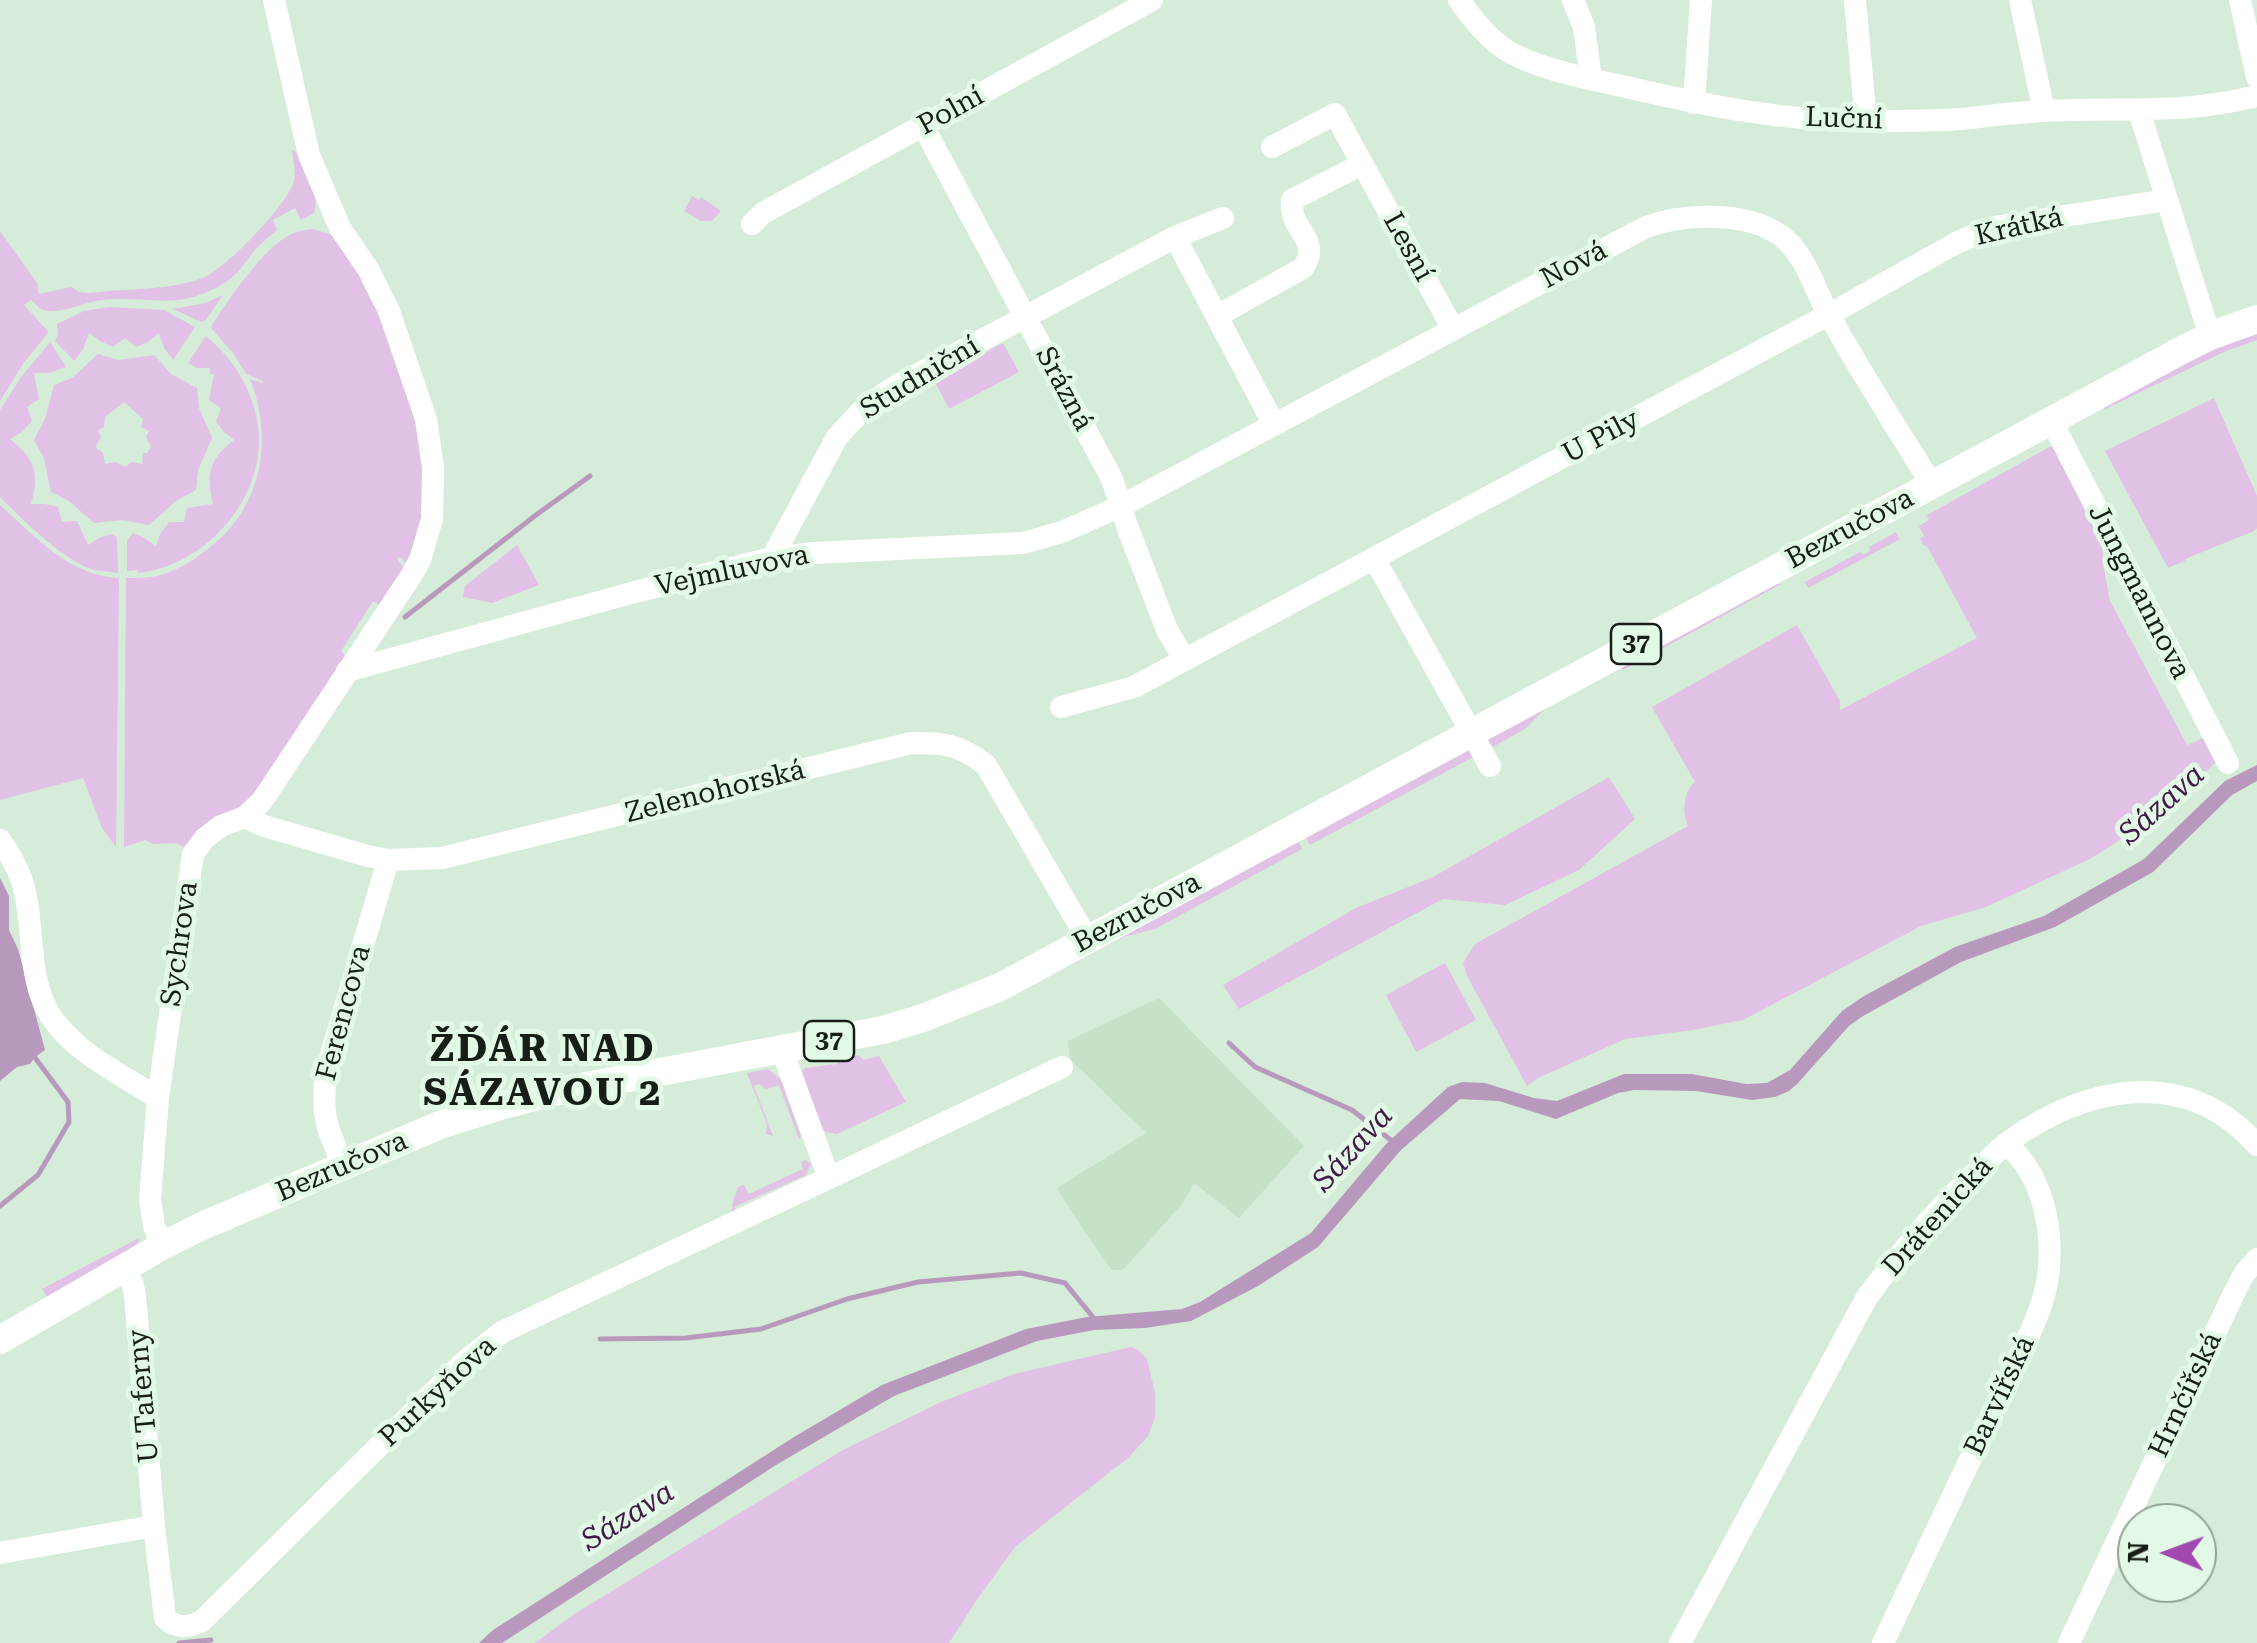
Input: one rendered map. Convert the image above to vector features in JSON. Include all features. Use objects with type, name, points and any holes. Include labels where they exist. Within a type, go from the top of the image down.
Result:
[{"type":"main road","name":"37","points":[[2210,336],[2257,319]]},
{"type":"main road","name":"Bezručova","points":[[3,1339],[202,1226],[440,1125],[554,1092],[883,1030],[1000,987],[2210,336]]},
{"type":"street","points":[[245,817],[262,801],[396,600],[420,560],[432,518],[433,468],[426,419],[389,311],[368,269],[340,228],[309,155],[274,0]]},
{"type":"street","name":"Polní","points":[[752,224],[763,213],[1152,0]]},
{"type":"street","name":"Luční","points":[[1458,0],[1506,50],[1538,63],[1694,103],[1776,116],[1866,122],[1956,119],[2044,110],[2208,107],[2257,96]]},
{"type":"street","points":[[1573,0],[1584,27],[1591,79]]},
{"type":"street","points":[[1694,103],[1701,0]]},
{"type":"street","points":[[1855,0],[1866,122]]},
{"type":"street","points":[[2020,0],[2044,110]]},
{"type":"street","points":[[2240,0],[2257,77]]},
{"type":"street","points":[[2139,111],[2210,336]]},
{"type":"street","name":"Lesní","points":[[1272,147],[1335,114],[1453,330]]},
{"type":"street","name":"Srázná","points":[[923,126],[1112,479],[1168,630],[1185,660]]},
{"type":"street","points":[[1217,316],[1303,268],[1311,251],[1291,211],[1292,200],[1362,164]]},
{"type":"street","name":"Krátká","points":[[1829,314],[1984,230],[2167,200]]},
{"type":"street","name":"Nová","points":[[1122,506],[1646,227],[1698,216],[1760,225],[1779,234],[1798,253],[1829,314],[1932,485]]},
{"type":"street","points":[[1025,317],[1175,237],[1223,218]]},
{"type":"street","points":[[1175,237],[1274,425]]},
{"type":"street","name":"U Pily","points":[[1061,707],[1134,687],[1829,314]]},
{"type":"street","name":"Studniční","points":[[772,558],[828,450],[846,424],[896,386],[1025,317]]},
{"type":"street","name":"Jungmannova","points":[[2051,420],[2228,763]]},
{"type":"street","name":"Vejmluvova","points":[[347,671],[772,558],[1023,542],[1049,537],[1122,506]]},
{"type":"street","points":[[1374,558],[1490,766]]},
{"type":"street","name":"Zelenohorská","points":[[245,817],[264,826],[388,860],[458,856],[911,744],[945,742],[970,752],[986,765],[1088,940]]},
{"type":"street","name":"Sychrova","points":[[162,1246],[150,1200],[158,1098],[193,854],[220,826],[245,817]]},
{"type":"street","points":[[0,840],[22,882],[36,978],[52,1017],[88,1053],[158,1098]]},
{"type":"street","name":"Ferencova","points":[[344,1166],[327,1128],[323,1100],[326,1072],[388,860]]},
{"type":"street","points":[[782,1050],[829,1178]]},
{"type":"street","name":"Purkyňova","points":[[202,1621],[464,1362],[502,1332],[1062,1067]]},
{"type":"street","name":"Drátenická","points":[[1690,1640],[1868,1298],[1902,1249],[2006,1144],[2048,1117],[2082,1102],[2138,1091],[2162,1092],[2208,1106],[2244,1130],[2257,1145]]},
{"type":"street","name":"Barvířská","points":[[1883,1643],[2043,1298],[2048,1259],[2046,1221],[2029,1170],[2006,1144]]},
{"type":"street","name":"Hrnčířská","points":[[2069,1643],[2234,1293],[2257,1259]]},
{"type":"street","name":"U Taferny","points":[[124,1269],[135,1295],[165,1618],[178,1626],[194,1626],[202,1621]]},
{"type":"street","points":[[0,1553],[154,1526]]},
{"type":"shaded area","points":[[292,150],[311,182],[316,197],[314,213],[301,220],[295,208],[273,220],[277,230],[232,277],[191,298],[102,300],[50,311],[31,300],[24,305],[48,333],[0,401],[0,231],[37,283],[39,294],[71,287],[89,293],[192,282],[227,261],[281,204],[294,181]]},
{"type":"shaded area","points":[[692,196],[699,200],[701,197],[721,211],[712,221],[701,221],[684,211]]},
{"type":"shaded area","points":[[313,229],[339,237],[374,290],[419,411],[427,502],[407,566],[401,557],[397,558],[406,572],[383,608],[373,601],[341,651],[348,659],[310,720],[300,721],[301,726],[261,792],[186,848],[145,840],[124,847],[126,578],[163,574],[194,559],[224,535],[250,496],[262,451],[258,403],[250,379],[263,381],[246,374],[211,328],[269,251],[293,234]]},
{"type":"shaded area","points":[[223,295],[205,321],[173,309],[205,303]]},
{"type":"shaded area","points":[[109,307],[164,310],[195,327],[173,360],[159,333],[136,347],[125,338],[113,347],[89,333],[74,361],[55,341],[57,324],[84,311]]},
{"type":"shaded area","points":[[2257,329],[2257,340],[2105,409],[2101,405],[2162,372]]},
{"type":"shaded area","points":[[206,336],[227,356],[254,406],[259,435],[251,484],[224,526],[206,544],[162,568],[127,571],[127,541],[133,533],[156,546],[169,522],[184,522],[187,508],[213,504],[212,468],[219,454],[234,440],[216,422],[221,408],[209,400],[214,374],[210,374],[210,368],[188,363]]},
{"type":"shaded area","points":[[50,342],[66,367],[34,373],[39,399],[27,407],[32,421],[10,439],[33,467],[31,504],[58,507],[62,522],[77,521],[88,545],[111,534],[117,537],[118,573],[88,568],[65,555],[0,497],[0,410]]},
{"type":"shaded area","points":[[1003,343],[1019,372],[949,409],[934,380]]},
{"type":"shaded area","points":[[98,354],[118,360],[154,355],[171,374],[197,388],[199,408],[212,438],[198,470],[196,490],[176,501],[149,525],[123,520],[94,523],[69,501],[51,492],[44,458],[34,440],[45,419],[54,385],[72,378]],"holes":[[[124,402],[143,419],[141,427],[149,431],[146,437],[151,446],[143,453],[142,464],[105,464],[103,453],[96,446],[105,417]]]},
{"type":"shaded area","points":[[2214,398],[2257,496],[2257,528],[2168,568],[2105,451]]},
{"type":"shaded area","points":[[2053,445],[2102,543],[2110,601],[2187,745],[2204,738],[2216,762],[2191,786],[2090,859],[1986,907],[1921,926],[1743,1020],[1625,1039],[1527,1086],[1463,963],[1475,944],[1688,826],[1685,803],[1695,782],[1652,707],[1797,625],[1840,701],[1840,710],[1977,638],[1920,539],[1924,536],[1919,526],[1929,520],[1927,515]]},
{"type":"shaded area","points":[[0,505],[69,562],[101,576],[119,578],[116,847],[102,828],[83,778],[0,800]]},
{"type":"shaded area","points":[[1896,532],[1900,539],[1808,588],[1805,582],[1860,552],[1863,555],[1870,551],[1869,547]]},
{"type":"shaded area","points":[[517,545],[539,585],[492,603],[463,597],[465,586]]},
{"type":"shaded area","points":[[1774,583],[1781,584],[1623,670],[1621,667]]},
{"type":"shaded area","points":[[1550,704],[1525,729],[1489,749],[1487,739]]},
{"type":"shaded area","points":[[1469,750],[1477,755],[1310,845],[1305,835]]},
{"type":"shaded area","points":[[2257,765],[2257,781],[2232,795],[2153,872],[2055,927],[1961,962],[1863,1016],[1789,1091],[1752,1100],[1696,1091],[1634,1090],[1556,1119],[1499,1101],[1460,1099],[1401,1150],[1318,1247],[1258,1286],[1191,1321],[1094,1330],[1037,1341],[894,1396],[776,1465],[502,1643],[479,1643],[493,1630],[794,1437],[882,1385],[1026,1329],[1087,1317],[1182,1309],[1200,1302],[1311,1233],[1386,1144],[1448,1087],[1462,1082],[1485,1083],[1557,1101],[1624,1074],[1692,1074],[1746,1084],[1767,1083],[1790,1070],[1842,1011],[1864,996],[1955,947],[2044,916],[2144,859],[2225,781]]},
{"type":"shaded area","points":[[1609,777],[1635,819],[1579,870],[1505,905],[1443,899],[1239,1009],[1223,985],[1356,908],[1433,877]]},
{"type":"shaded area","points":[[1297,839],[1302,849],[1155,929],[1123,937],[1025,988]]},
{"type":"shaded area","points":[[0,878],[9,896],[9,930],[18,949],[45,1050],[30,1064],[17,1067],[0,1081]]},
{"type":"shaded area","points":[[1445,963],[1476,1020],[1416,1052],[1386,995]]},
{"type":"shaded area","points":[[1159,998],[1304,1146],[1239,1218],[1194,1183],[1183,1203],[1123,1270],[1112,1270],[1057,1188],[1146,1133],[1070,1059],[1068,1041]]},
{"type":"shaded area","points":[[859,1055],[863,1060],[879,1056],[906,1102],[837,1134],[826,1132],[821,1129],[802,1071]]},
{"type":"shaded area","points":[[768,1069],[781,1080],[799,1139],[779,1085],[765,1089],[760,1084],[754,1086],[773,1136],[766,1134],[767,1124],[747,1073]]},
{"type":"shaded area","points":[[801,1162],[811,1164],[806,1175],[734,1207],[736,1212],[732,1214],[738,1187],[744,1185],[749,1194],[803,1169]]},
{"type":"shaded area","points":[[139,1238],[137,1247],[50,1301],[42,1289]]},
{"type":"shaded area","points":[[1131,1347],[1147,1359],[1155,1393],[1155,1418],[1148,1436],[1129,1457],[1015,1547],[949,1643],[535,1643],[576,1613],[843,1450],[941,1402],[1014,1374]]},
{"type":"waterway","points":[[405,617],[590,476]]},
{"type":"waterway","name":"Sázava","points":[[1229,1043],[1255,1067],[1352,1110],[1396,1144]]},
{"type":"waterway","points":[[0,1206],[38,1175],[69,1122],[68,1102],[33,1055]]},
{"type":"waterway","points":[[600,1339],[686,1338],[761,1329],[847,1299],[918,1282],[1021,1273],[1065,1283],[1097,1322]]},
{"type":"waterway","points":[[179,1643],[211,1640]]},
{"type":"district","name":"ŽĎÁR NAD SÁZAVOU 2","points":[[543,1072]]}]
